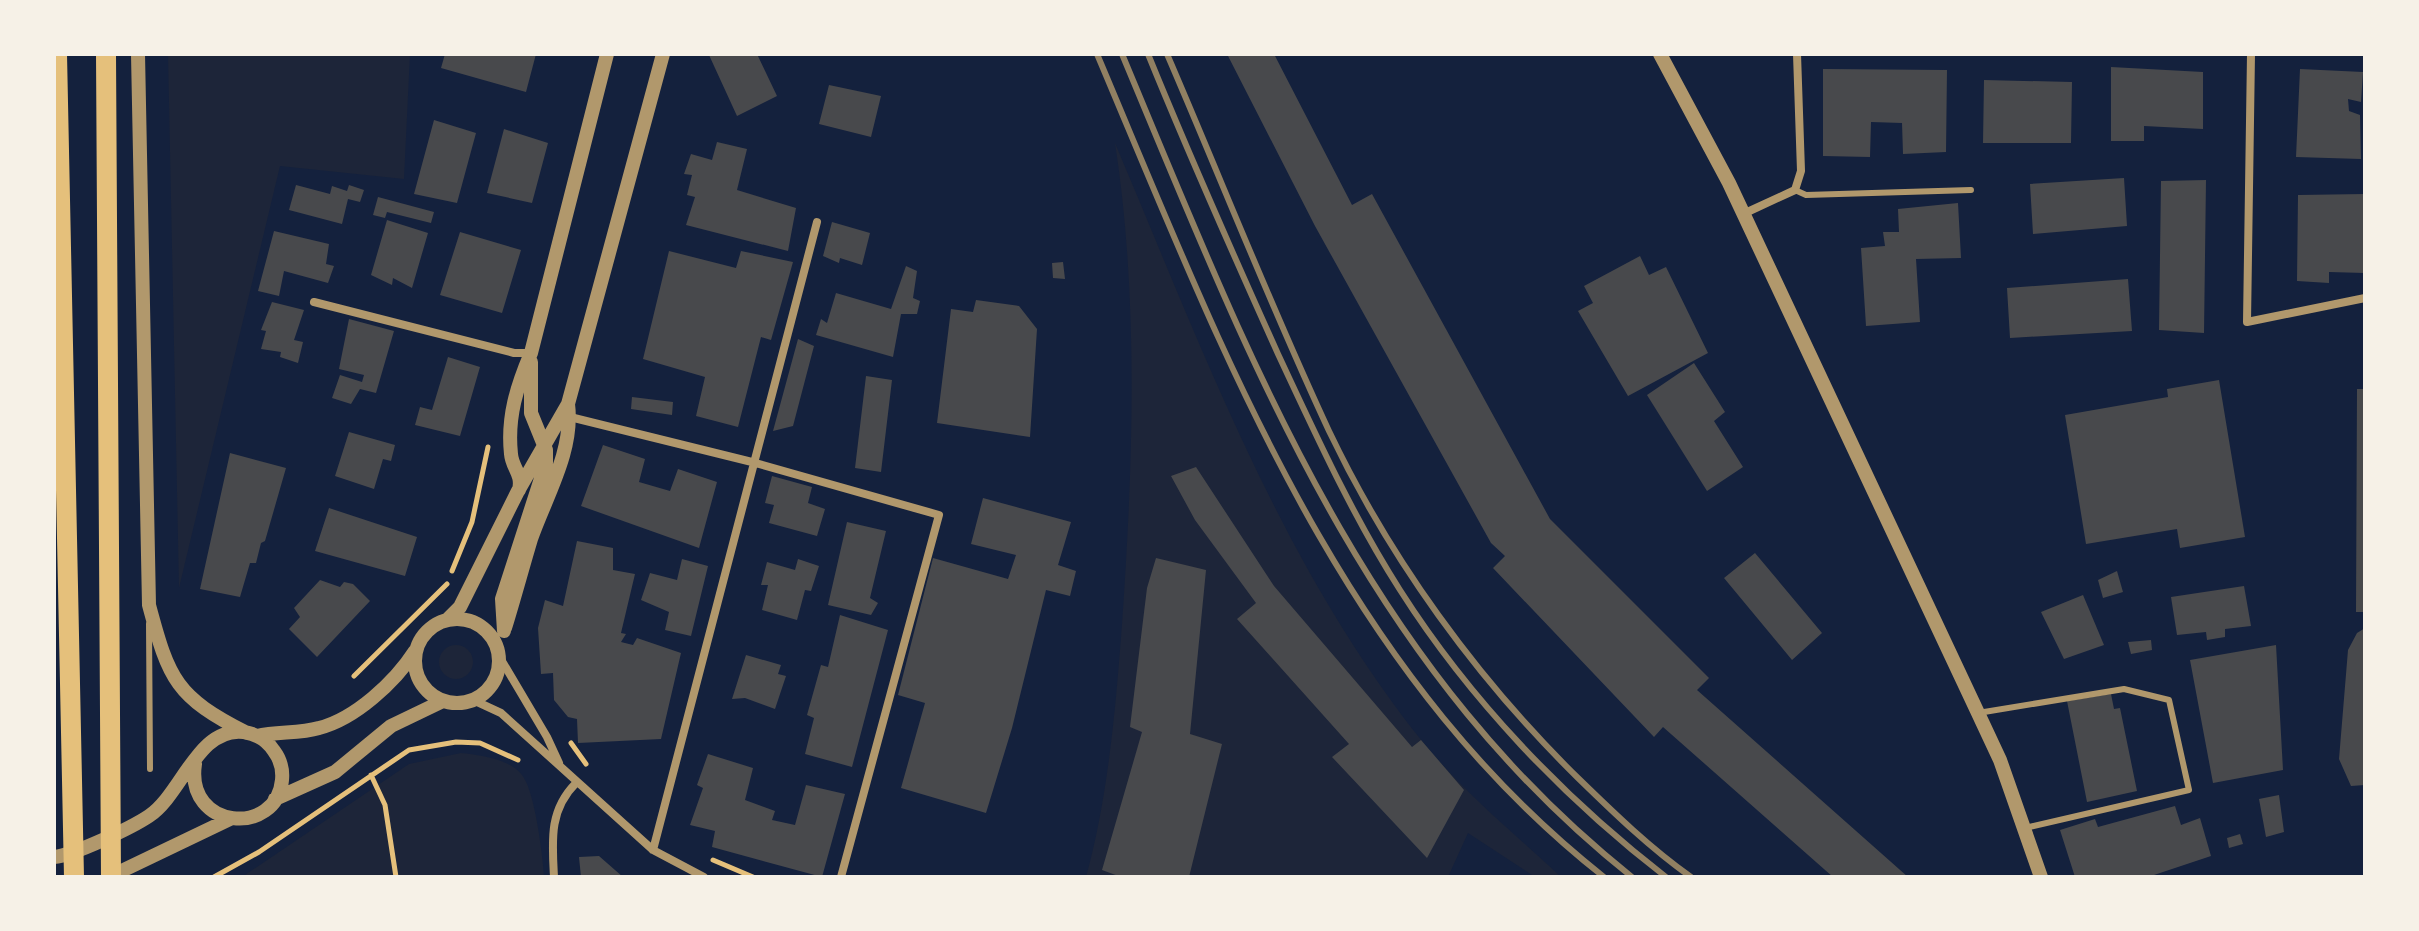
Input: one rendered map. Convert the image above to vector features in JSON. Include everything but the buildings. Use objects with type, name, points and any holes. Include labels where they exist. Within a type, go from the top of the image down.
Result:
[{"type":"highway","points":[[57,54],[74,877]]},
{"type":"highway","points":[[106,54],[110,877]]},
{"type":"street","points":[[110,877],[230,819],[247,818],[263,812],[275,799],[282,780],[279,760],[268,743],[206,712],[183,691],[164,661],[149,605],[138,54]]},
{"type":"street","points":[[518,491],[521,478],[510,452],[513,401],[531,353],[607,54]]},
{"type":"street","points":[[473,700],[493,683],[498,653],[532,537],[562,457],[566,413],[663,54]]},
{"type":"street","points":[[1660,54],[1743,214],[1978,713],[2025,828],[2041,877]]},
{"type":"street","points":[[1743,214],[1795,190],[1801,171],[1797,54]]},
{"type":"street","points":[[2251,54],[2247,322],[2365,298]]},
{"type":"street","points":[[653,850],[817,222]]},
{"type":"street","points":[[314,302],[514,353],[531,353]]},
{"type":"street","points":[[504,631],[501,607],[544,471],[544,447],[530,409],[531,353]]},
{"type":"street","points":[[530,409],[543,422],[566,413],[939,515],[841,877]]},
{"type":"street","points":[[54,857],[150,816],[195,764],[201,751],[221,735],[316,729],[340,720],[404,668],[424,633],[447,620],[460,607],[518,491],[566,413]]},
{"type":"street","points":[[447,620],[468,620],[481,626],[547,737],[559,764]]},
{"type":"street","points":[[415,651],[415,669],[422,686],[443,701]]},
{"type":"street","points":[[275,799],[335,772],[391,726],[443,701],[473,700],[501,713],[653,850],[704,877]]},
{"type":"street","points":[[195,764],[194,784],[203,803],[230,819]]},
{"type":"street","points":[[554,877],[555,811],[561,797],[576,783]]},
{"type":"lane","points":[[1795,190],[1806,195],[1971,190]]},
{"type":"lane","points":[[149,605],[150,769]]},
{"type":"lane","points":[[1978,713],[2124,689],[2169,700],[2189,790],[2025,828]]},
{"type":"path","points":[[354,676],[446,586],[472,522]]},
{"type":"path","points":[[214,877],[259,852],[409,750],[456,742],[480,743],[518,760]]},
{"type":"path","points":[[371,775],[385,805],[396,877]]},
{"type":"shaded area","points":[[168,54],[410,54],[404,179],[280,166],[179,588]]},
{"type":"shaded area","points":[[1115,143],[1248,453],[1327,602],[1372,673],[1438,760],[1561,877],[1535,877],[1468,833],[1448,877],[1086,877],[1100,816],[1114,719],[1129,504],[1131,322],[1123,202]]},
{"type":"shaded area","points":[[456,645],[468,650],[473,662],[468,674],[456,679],[444,674],[439,662],[444,650]]},
{"type":"shaded area","points":[[461,753],[504,762],[524,778],[535,811],[544,877],[242,877],[409,764]]},
{"type":"railway","points":[[1097,54],[1243,391],[1299,500],[1361,604],[1431,702],[1511,794],[1604,877]]},
{"type":"railway","points":[[1122,54],[1218,282],[1269,392],[1324,500],[1386,603],[1457,701],[1538,793],[1632,877]]},
{"type":"railway","points":[[1148,54],[1306,414],[1350,504],[1400,590],[1457,670],[1521,745],[1591,814],[1666,877]]},
{"type":"railway","points":[[1167,54],[1329,431],[1353,479],[1408,571],[1471,658],[1541,740],[1633,830],[1691,877]]}]
